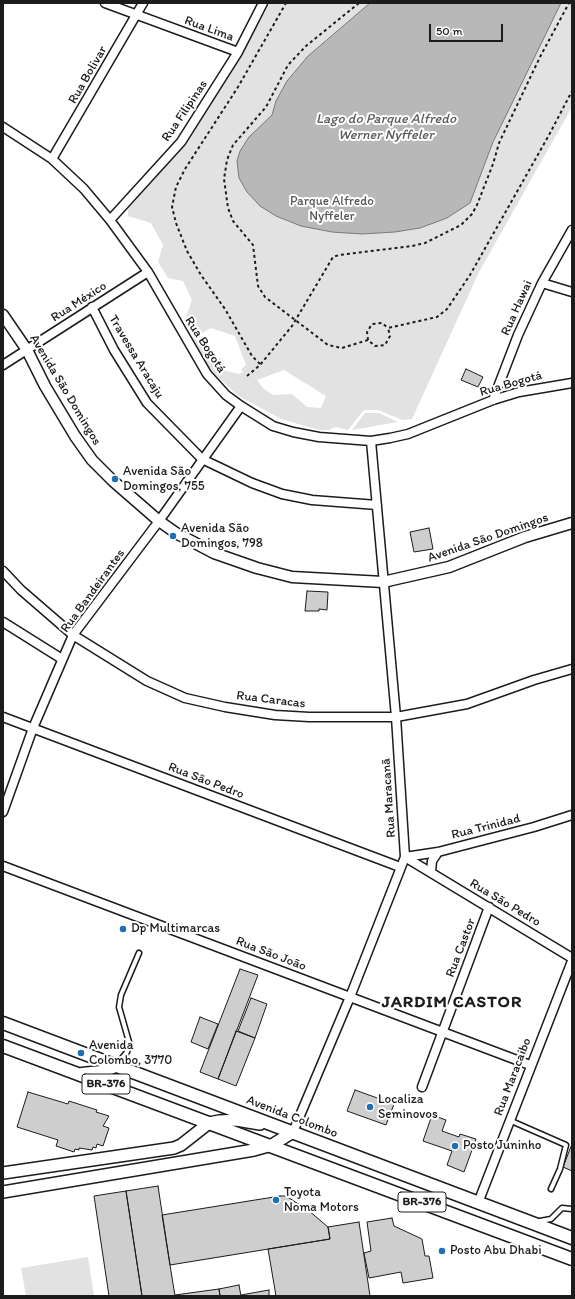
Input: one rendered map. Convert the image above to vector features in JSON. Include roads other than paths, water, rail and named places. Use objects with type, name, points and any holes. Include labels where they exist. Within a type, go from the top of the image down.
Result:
[{"type":"main road","name":"Avenida Colombo","points":[[3,1023],[572,1238]]},
{"type":"main road","name":"BR-376","points":[[3,1046],[272,1145],[572,1259]]},
{"type":"main road","points":[[79,1074],[101,1072],[115,1066]]},
{"type":"main road","points":[[3,1173],[174,1148],[181,1145],[209,1123],[236,1120],[294,1132]]},
{"type":"main road","points":[[3,1192],[272,1145],[294,1132]]},
{"type":"street","name":"Rua Lima","points":[[105,3],[238,52]]},
{"type":"street","name":"Rua Bolivar","points":[[52,158],[143,3]]},
{"type":"street","name":"Rua Filipinas","points":[[110,220],[181,142],[238,52],[263,3]]},
{"type":"street","name":"Rua Bogotá","points":[[3,127],[52,158],[84,189],[110,220],[148,272],[207,374],[226,395],[273,426],[319,437],[371,441],[408,434],[493,400],[519,392],[572,383]]},
{"type":"street","name":"Rua Hawai","points":[[493,400],[518,335],[542,282],[572,230]]},
{"type":"street","name":"Rua México","points":[[3,365],[148,272]]},
{"type":"street","points":[[542,282],[572,292]]},
{"type":"street","name":"Travessa Aracaju","points":[[92,307],[114,350],[147,403],[202,459],[252,483],[282,494],[312,500],[377,505]]},
{"type":"street","name":"Avenida São Domingos","points":[[3,315],[27,350],[45,386],[75,436],[92,460],[113,481],[159,521],[176,533],[214,553],[257,568],[292,577],[383,582],[449,567],[525,538],[572,523]]},
{"type":"street","name":"Rua Bandeirantes","points":[[3,812],[33,728],[73,635],[159,521],[241,406]]},
{"type":"street","name":"Rua Maracanã","points":[[371,441],[396,717],[405,857]]},
{"type":"street","name":"Rua Caracas","points":[[3,571],[21,590],[73,635],[148,681],[185,698],[225,707],[275,715],[309,717],[396,717],[468,704],[534,680],[572,670]]},
{"type":"street","points":[[3,622],[62,659]]},
{"type":"street","name":"Rua São Pedro","points":[[3,717],[400,867]]},
{"type":"street","name":"Rua Trinidad","points":[[405,857],[438,852],[534,827],[572,815]]},
{"type":"street","points":[[430,872],[432,861],[438,852]]},
{"type":"street","points":[[294,1132],[350,997],[405,857]]},
{"type":"street","name":"Rua São Pedro","points":[[405,857],[572,959]]},
{"type":"street","name":"Rua São João","points":[[3,866],[530,1065]]},
{"type":"street","name":"Rua Castor","points":[[422,1086],[489,907]]},
{"type":"street","name":"Rua Maracaibo","points":[[478,1203],[572,959]]},
{"type":"lane","points":[[115,1066],[126,1052],[129,1042],[119,1007],[121,995],[140,953]]},
{"type":"lane","points":[[509,1120],[566,1145],[560,1169],[551,1189]]},
{"type":"lane","points":[[497,1210],[509,1210],[544,1221],[552,1219],[562,1208],[572,1209]]},
{"type":"water","name":"Lago do Parque Alfredo Werner Nyffeler","points":[[370,3],[561,3],[493,142],[470,203],[447,218],[420,228],[395,232],[362,234],[332,232],[301,226],[276,216],[260,206],[247,192],[239,178],[237,161],[240,151],[249,137],[272,115],[276,101],[287,81],[308,56]]},
{"type":"place","name":"Avenida São Domingos, 755","points":[[115,479]]},
{"type":"place","name":"Avenida São Domingos, 798","points":[[173,536]]},
{"type":"place","name":"Dp Multimarcas","points":[[123,929]]},
{"type":"place","name":"Avenida Colombo, 3770","points":[[81,1053]]},
{"type":"place","name":"Localiza Seminovos","points":[[370,1107]]},
{"type":"place","name":"Posto Juninho","points":[[455,1146]]},
{"type":"place","name":"Toyota Noma Motors","points":[[276,1200]]},
{"type":"place","name":"Posto Abu Dhabi","points":[[442,1251]]},
{"type":"district","name":"JARDIM CASTOR","points":[[452,1003]]},
{"type":"park label","name":"Parque Alfredo Nyffeler","points":[[332,210]]}]
